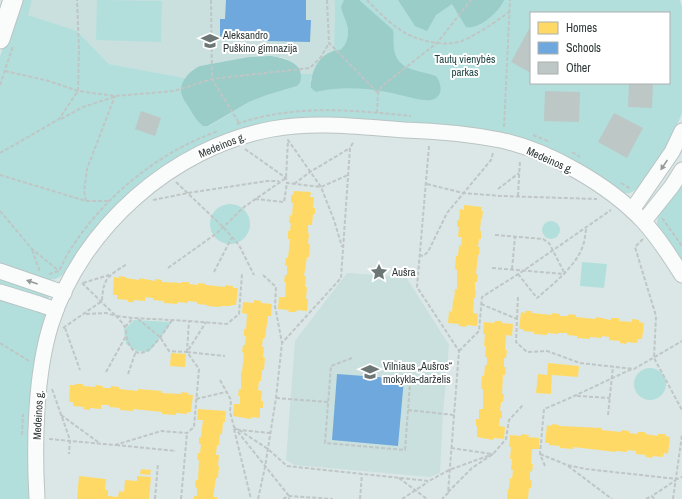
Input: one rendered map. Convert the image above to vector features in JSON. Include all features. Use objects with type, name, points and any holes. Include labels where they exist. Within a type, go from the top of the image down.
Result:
[{"type":"main road","points":[[0,39],[13,0]]},
{"type":"street","name":"Medeinos g.","points":[[37,499],[36,424],[42,366],[47,340],[56,310],[85,254],[125,207],[154,182],[187,160],[207,150],[250,134],[290,126],[328,124],[430,131],[502,141],[544,155],[635,203],[644,221],[682,275]]},
{"type":"street","points":[[635,203],[655,178],[672,152],[682,131]]},
{"type":"street","points":[[644,221],[672,186],[682,170]]},
{"type":"street","points":[[0,271],[64,293]]},
{"type":"street","points":[[0,292],[56,310]]},
{"type":"path","points":[[59,119],[78,91],[79,50],[77,0]]},
{"type":"path","points":[[211,0],[212,79],[239,123]]},
{"type":"path","points":[[5,71],[49,81],[78,91],[115,96],[174,91],[212,79],[310,68],[321,57],[329,43],[327,0]]},
{"type":"path","points":[[367,0],[399,29],[417,38],[446,44],[456,43],[465,39],[509,12]]},
{"type":"path","points":[[378,113],[378,93],[382,86],[437,43],[471,0]]},
{"type":"path","points":[[498,126],[504,127],[510,0]]},
{"type":"path","points":[[329,43],[378,93]]},
{"type":"path","points":[[0,153],[83,107],[115,96]]},
{"type":"path","points":[[86,201],[84,191],[87,169],[115,96]]},
{"type":"path","points":[[232,126],[268,114],[298,110],[378,113],[414,117]]},
{"type":"path","points":[[32,249],[42,275],[59,271],[71,248],[87,226],[110,201],[139,174],[167,155],[202,137],[224,128]]},
{"type":"path","points":[[526,133],[553,144]]},
{"type":"path","points":[[255,199],[284,202],[287,183],[288,140],[321,187],[334,220],[342,249]]},
{"type":"path","points":[[282,343],[341,278],[350,148],[354,141]]},
{"type":"path","points":[[429,146],[417,287],[459,351],[448,493]]},
{"type":"path","points":[[294,184],[310,172],[350,148]]},
{"type":"path","points":[[245,149],[286,178]]},
{"type":"path","points":[[572,152],[584,159]]},
{"type":"path","points":[[419,255],[423,256],[428,252],[447,212],[491,160],[493,153]]},
{"type":"path","points":[[518,196],[520,160]]},
{"type":"path","points":[[498,189],[519,173]]},
{"type":"path","points":[[0,175],[86,201],[110,201]]},
{"type":"path","points":[[287,183],[321,187],[348,175]]},
{"type":"path","points":[[168,268],[223,227],[244,207],[279,181],[286,178]]},
{"type":"path","points":[[616,180],[631,190],[635,203]]},
{"type":"path","points":[[152,201],[188,193],[267,181],[279,181]]},
{"type":"path","points":[[176,182],[223,227],[239,245],[254,275]]},
{"type":"path","points":[[426,184],[463,193],[597,199]]},
{"type":"path","points":[[653,208],[682,246]]},
{"type":"path","points":[[459,351],[479,330],[482,297],[524,271],[611,210]]},
{"type":"path","points":[[0,211],[32,249],[59,271],[65,274]]},
{"type":"path","points":[[518,274],[537,298],[565,274],[575,260],[584,244],[586,227]]},
{"type":"path","points":[[495,235],[543,239],[549,243],[565,274]]},
{"type":"path","points":[[214,272],[232,237]]},
{"type":"path","points":[[512,270],[515,237]]},
{"type":"path","points":[[642,239],[635,247],[656,316],[654,358],[682,410]]},
{"type":"path","points":[[82,283],[109,275],[127,264]]},
{"type":"path","points":[[492,268],[565,274]]},
{"type":"path","points":[[86,314],[106,313],[137,319],[227,324],[239,314],[242,274]]},
{"type":"path","points":[[58,327],[65,328],[102,301],[103,289],[109,275]]},
{"type":"path","points":[[258,499],[265,467],[276,398],[282,343],[275,306],[276,287],[263,275]]},
{"type":"path","points":[[77,281],[82,283],[116,316],[125,327],[128,342],[136,352],[141,353],[148,351],[172,320]]},
{"type":"path","points":[[518,296],[516,342],[527,352],[547,351],[580,363],[634,369]]},
{"type":"path","points":[[481,304],[517,319]]},
{"type":"path","points":[[125,327],[133,318]]},
{"type":"path","points":[[137,319],[160,337],[169,351],[225,356]]},
{"type":"path","points":[[181,499],[187,433],[194,427],[199,369],[187,352],[189,321]]},
{"type":"path","points":[[187,352],[206,322]]},
{"type":"path","points":[[65,328],[80,370]]},
{"type":"path","points":[[106,372],[127,335]]},
{"type":"path","points":[[544,466],[540,454],[544,409],[634,369],[682,341]]},
{"type":"path","points":[[0,343],[29,361],[42,366]]},
{"type":"path","points":[[128,374],[136,352]]},
{"type":"path","points":[[352,358],[331,366],[325,443],[405,450],[411,370],[393,360]]},
{"type":"path","points":[[608,415],[613,366]]},
{"type":"path","points":[[220,380],[231,400],[230,412],[251,499]]},
{"type":"path","points":[[52,388],[70,440],[69,454]]},
{"type":"path","points":[[196,399],[226,392]]},
{"type":"path","points":[[576,396],[610,398]]},
{"type":"path","points":[[276,398],[328,402]]},
{"type":"path","points":[[442,499],[472,468],[493,454],[506,440],[509,420],[523,405]]},
{"type":"path","points":[[408,410],[454,415]]},
{"type":"path","points":[[61,415],[99,443]]},
{"type":"path","points":[[234,427],[268,449],[287,466],[429,481]]},
{"type":"path","points":[[234,427],[289,498]]},
{"type":"path","points":[[239,430],[270,433]]},
{"type":"path","points":[[115,444],[161,431],[187,433]]},
{"type":"path","points":[[673,499],[682,435]]},
{"type":"path","points":[[49,439],[115,444],[176,451]]},
{"type":"path","points":[[451,448],[493,454]]},
{"type":"path","points":[[402,499],[449,470],[493,454]]},
{"type":"path","points":[[540,454],[567,465],[586,469],[677,479]]},
{"type":"path","points":[[154,499],[158,463]]},
{"type":"path","points":[[567,465],[612,499]]},
{"type":"path","points":[[360,499],[362,474]]},
{"type":"path","points":[[646,499],[682,477]]},
{"type":"path","points":[[398,478],[416,489],[427,499]]},
{"type":"path","points":[[283,499],[333,499]]},
{"type":"shaded area","name":"Aleksandro Puškino gimnazija","points":[[32,0],[335,0],[334,51],[330,52],[315,68],[313,74],[301,74],[296,65],[285,58],[270,56],[249,57],[193,69],[185,78],[109,64],[77,31],[27,15]]},
{"type":"shaded area","points":[[344,0],[359,0],[393,30],[394,49],[399,62],[416,71],[436,76],[440,83],[441,90],[438,96],[428,100],[354,88],[316,92],[311,88],[313,72],[318,62],[326,54],[342,49],[347,40],[348,27],[341,7]]},
{"type":"shaded area","points":[[398,0],[504,0],[493,15],[477,26],[471,27],[466,27],[452,4],[436,15],[427,31],[415,26]]},
{"type":"shaded area","points":[[270,56],[288,60],[297,66],[301,76],[300,83],[297,86],[249,102],[208,126],[203,126],[199,122],[182,96],[181,92],[182,84],[189,73],[200,66],[249,57]]},
{"type":"shaded area","name":"Vilniaus „Aušros“ mokykla-darželis","points":[[347,273],[406,277],[449,345],[440,473],[430,477],[295,465],[286,460],[295,341]]},
{"type":"green space","name":"Tautų vienybės parkas","points":[[19,0],[32,0],[28,15],[77,31],[109,64],[185,78],[182,87],[203,126],[209,126],[249,102],[297,86],[300,83],[301,74],[313,74],[310,80],[316,92],[330,89],[334,51],[335,0],[680,0],[682,7],[682,113],[667,146],[642,183],[633,192],[622,193],[615,191],[556,155],[351,120],[212,141],[89,238],[67,270],[56,279],[49,280],[0,265],[0,56]]},
{"type":"green space","points":[[97,0],[162,1],[161,42],[96,40]]},
{"type":"green space","points":[[682,177],[682,265],[657,226],[662,207]]},
{"type":"green space","points":[[230,204],[238,206],[244,210],[248,216],[250,224],[248,232],[244,238],[238,242],[230,244],[222,242],[216,238],[212,232],[210,224],[212,216],[216,210],[222,206]]},
{"type":"green space","points":[[551,221],[557,224],[560,230],[557,236],[551,239],[545,236],[542,230],[545,224]]},
{"type":"green space","points":[[582,262],[607,264],[604,288],[580,286]]},
{"type":"green space","points":[[0,277],[48,293],[49,298],[46,299],[0,284]]},
{"type":"green space","points":[[0,297],[43,312],[47,319],[32,499],[0,499]]},
{"type":"green space","points":[[134,320],[172,322],[149,352],[137,351],[126,344],[124,330]]},
{"type":"green space","points":[[647,368],[653,368],[662,372],[666,384],[662,396],[653,400],[647,400],[638,396],[634,387],[634,381],[638,372]]},
{"type":"building: Homes","points":[[294,191],[311,192],[310,197],[314,197],[313,208],[315,208],[315,214],[313,214],[312,225],[308,225],[308,244],[310,244],[309,257],[307,257],[304,276],[306,276],[305,287],[307,287],[307,311],[297,310],[296,312],[288,312],[289,310],[278,309],[279,297],[285,297],[286,282],[284,282],[285,275],[287,275],[287,266],[285,265],[286,258],[288,258],[290,239],[288,239],[288,231],[290,231],[291,223],[289,223],[290,215],[292,216],[293,203],[291,203],[291,195],[293,195]]},
{"type":"building: Homes","points":[[464,205],[482,207],[481,211],[483,211],[480,231],[481,239],[479,239],[478,247],[480,247],[476,274],[478,274],[477,282],[475,282],[476,291],[473,313],[478,314],[477,326],[467,325],[466,327],[459,326],[459,324],[448,323],[449,311],[452,312],[455,289],[457,289],[457,270],[455,269],[456,256],[458,256],[459,245],[461,246],[462,237],[458,237],[459,227],[457,227],[457,220],[459,220],[460,209],[464,210]]},
{"type":"building: Homes","points":[[119,276],[139,280],[139,278],[155,281],[155,279],[162,280],[162,282],[189,282],[189,284],[198,285],[198,283],[225,287],[225,285],[233,286],[233,288],[238,288],[236,305],[220,307],[207,306],[197,304],[197,302],[188,301],[188,303],[177,302],[177,304],[164,303],[164,301],[153,300],[153,298],[145,297],[145,301],[134,300],[134,302],[128,302],[128,300],[117,299],[117,295],[113,295],[114,277],[119,278]]},
{"type":"building: Homes","points":[[254,300],[261,301],[261,303],[272,304],[271,316],[268,316],[265,338],[263,338],[263,357],[265,358],[264,370],[262,370],[258,390],[262,391],[261,401],[263,401],[263,408],[260,408],[260,418],[251,417],[251,419],[233,416],[234,404],[240,404],[240,396],[238,396],[239,389],[241,389],[241,372],[244,353],[242,352],[243,345],[245,345],[246,336],[244,336],[244,329],[246,329],[247,314],[242,313],[243,302],[254,303]]},
{"type":"building: Homes","points":[[525,311],[552,315],[552,313],[560,314],[560,316],[568,316],[569,314],[576,315],[576,317],[595,319],[596,317],[611,320],[611,318],[619,318],[619,321],[632,322],[632,319],[639,320],[639,322],[644,323],[642,339],[638,339],[637,343],[627,342],[626,344],[620,343],[620,341],[609,340],[609,337],[602,336],[602,338],[590,337],[590,339],[577,338],[577,336],[567,335],[567,333],[548,333],[547,335],[534,334],[534,332],[519,329],[521,312],[525,313]]},
{"type":"building: Homes","points":[[495,321],[513,324],[512,336],[506,335],[505,350],[507,350],[506,358],[504,358],[504,367],[506,367],[505,375],[503,375],[502,394],[504,394],[500,411],[502,411],[502,418],[500,418],[499,426],[505,427],[504,439],[493,438],[493,440],[477,437],[476,419],[479,419],[479,409],[483,409],[483,389],[481,389],[482,376],[484,376],[485,365],[487,365],[487,357],[485,357],[486,346],[484,346],[485,334],[483,334],[484,322],[494,323]]},
{"type":"building: Homes","points":[[171,353],[186,354],[185,367],[170,366]]},
{"type":"building: Homes","points":[[548,363],[579,366],[578,377],[552,375],[551,394],[536,393],[538,374],[547,375]]},
{"type":"building: Homes","points":[[75,384],[95,387],[96,385],[103,386],[103,388],[111,388],[111,386],[119,387],[119,389],[138,391],[138,389],[162,391],[162,393],[189,393],[188,395],[193,395],[191,412],[187,412],[187,414],[176,413],[176,415],[162,414],[162,412],[133,409],[133,411],[120,410],[120,408],[109,407],[109,405],[101,405],[101,409],[83,409],[84,407],[73,406],[73,402],[69,402],[70,385]]},
{"type":"building: Homes","points":[[198,409],[226,411],[222,435],[220,434],[219,445],[217,445],[216,455],[219,455],[219,466],[218,478],[216,478],[213,497],[217,497],[217,499],[194,499],[194,496],[197,496],[197,488],[195,487],[196,480],[198,480],[199,460],[197,460],[198,453],[200,453],[201,444],[199,444],[199,437],[201,437],[203,420],[197,420]]},
{"type":"building: Homes","points":[[552,424],[559,426],[602,428],[601,430],[621,432],[621,430],[637,434],[638,432],[645,432],[645,434],[658,436],[658,434],[666,434],[665,436],[670,437],[668,454],[664,453],[663,457],[653,456],[652,458],[646,457],[646,455],[636,454],[636,451],[627,450],[627,452],[616,452],[573,447],[573,449],[560,448],[560,446],[545,443],[547,425],[551,426]]},
{"type":"building: Homes","points":[[521,434],[529,435],[528,437],[539,438],[539,449],[532,449],[531,464],[533,464],[532,472],[530,471],[530,480],[532,481],[531,488],[529,488],[528,499],[507,499],[510,478],[512,479],[513,470],[511,470],[512,459],[510,459],[510,435],[521,436]]},
{"type":"building: Homes","points":[[141,469],[151,470],[150,475],[140,474]]},
{"type":"building: Homes","points":[[79,476],[106,479],[105,490],[108,490],[108,496],[118,497],[119,491],[124,492],[125,480],[137,481],[137,476],[151,477],[149,499],[77,499]]},
{"type":"building: Schools","name":"Aleksandro Puškino gimnazija","points":[[226,0],[306,0],[306,20],[311,20],[310,42],[220,40],[220,19],[225,19]]},
{"type":"building: Schools","points":[[337,374],[404,379],[398,446],[332,440]]},
{"type":"building: Other","points":[[529,29],[530,72],[511,62]]},
{"type":"building: Other","points":[[629,84],[653,84],[652,108],[628,107]]},
{"type":"building: Other","points":[[545,91],[580,92],[579,122],[544,121]]},
{"type":"building: Other","points":[[141,111],[161,118],[155,136],[135,129]]},
{"type":"building: Other","points":[[614,113],[643,128],[627,158],[598,142]]},
{"type":"place","name":"Aleksandro Puškino gimnazija","points":[[210,41]]},
{"type":"place","name":"Aušra","points":[[379,272]]},
{"type":"place","name":"Vilniaus „Aušros“ mokykla-darželis","points":[[370,372]]}]
